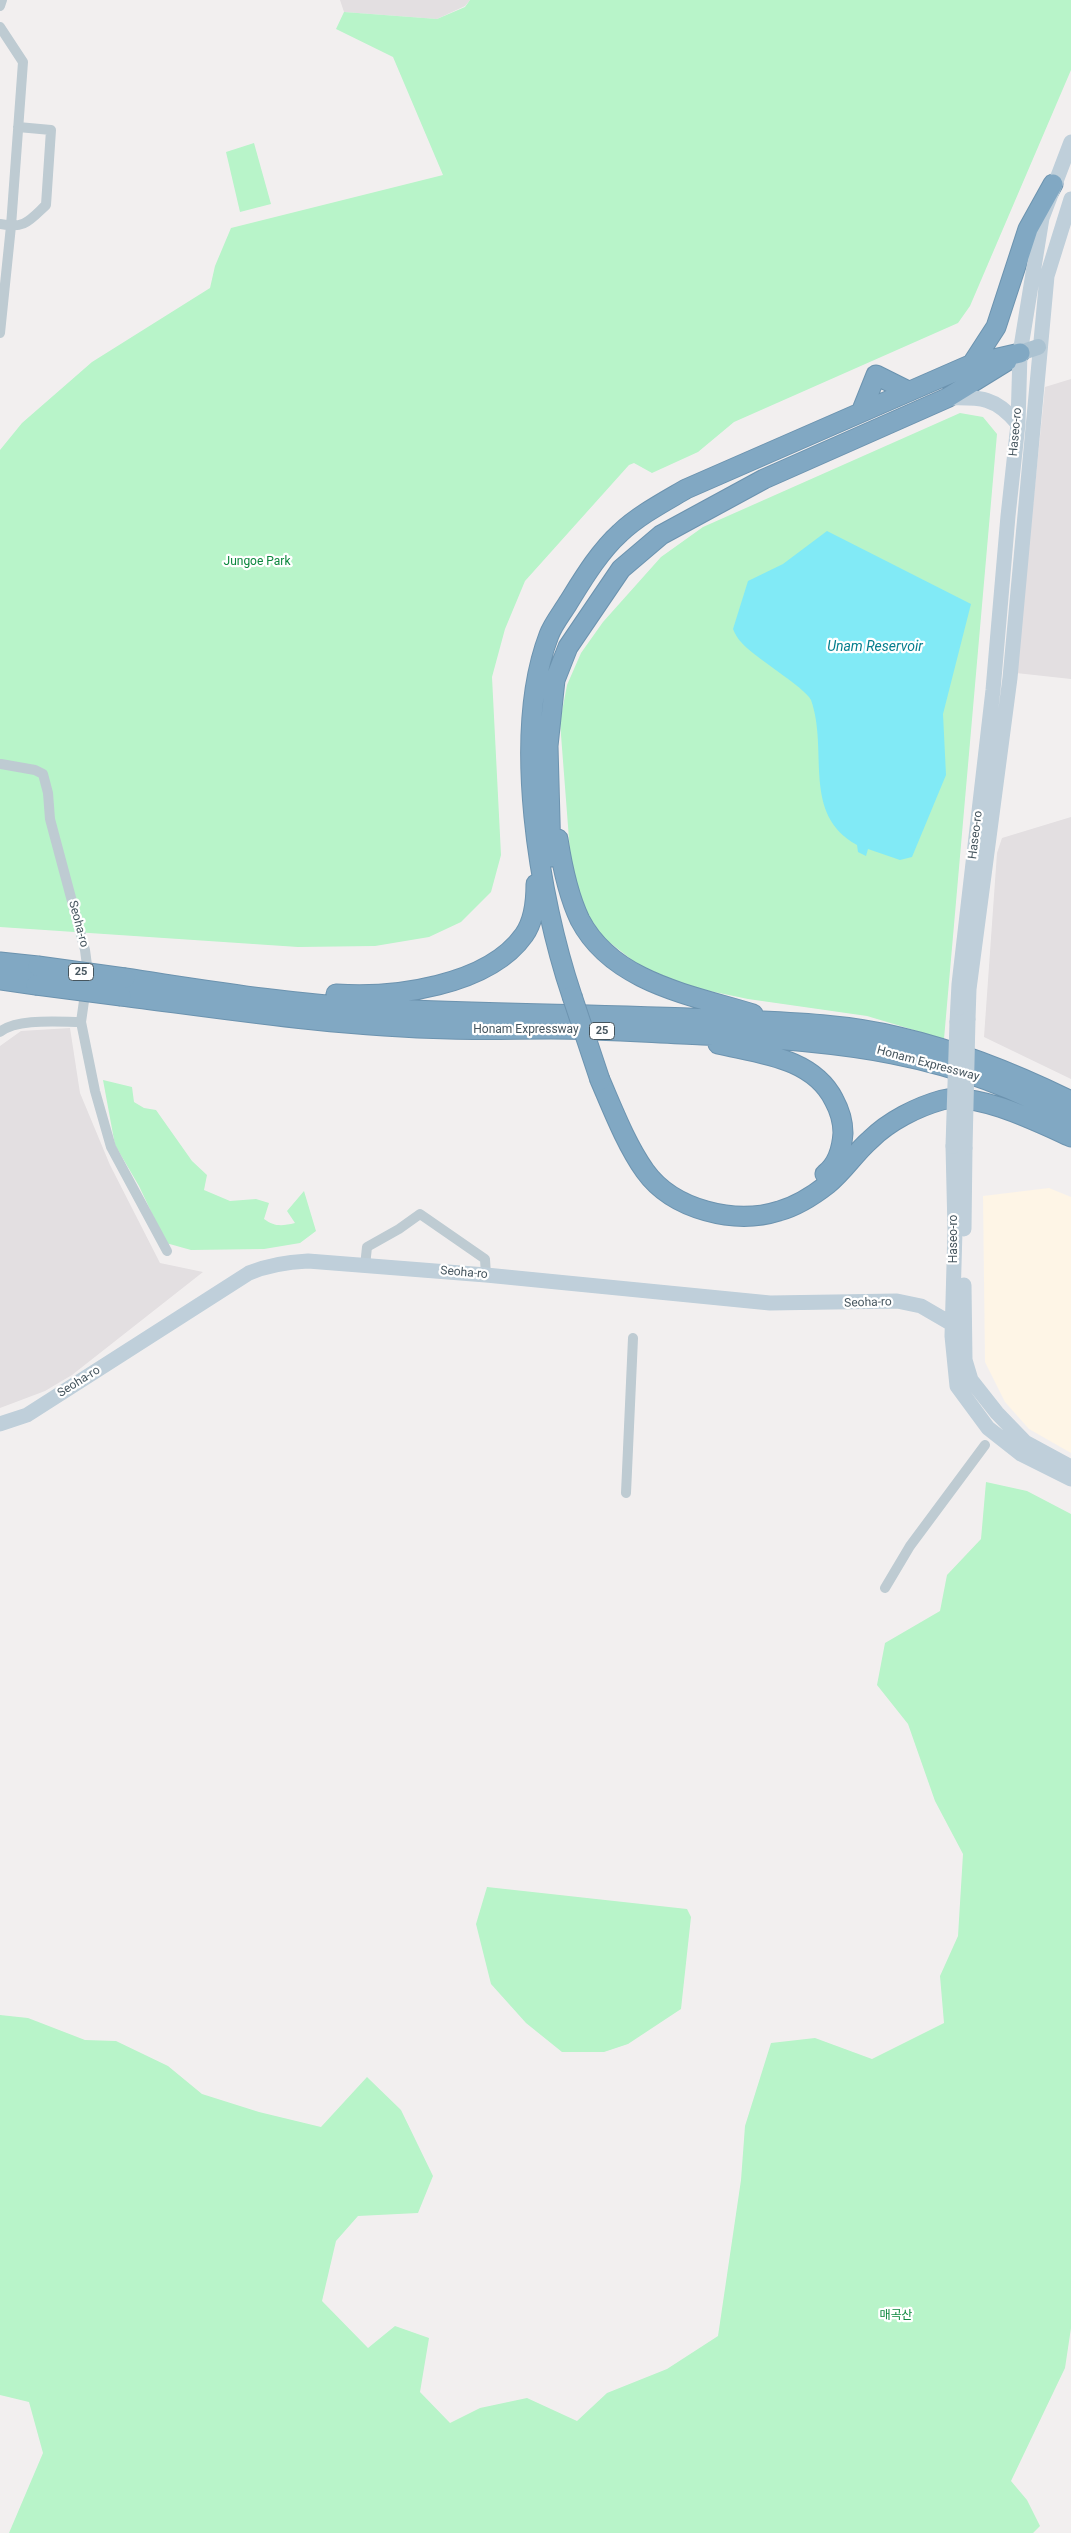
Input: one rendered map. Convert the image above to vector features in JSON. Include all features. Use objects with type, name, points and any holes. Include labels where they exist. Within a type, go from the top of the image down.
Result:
[{"type":"highway","points":[[972,364],[996,327],[1028,228],[1053,184]]},
{"type":"highway","points":[[1020,354],[972,364],[862,410],[686,489],[647,512],[620,533],[584,577],[549,633],[534,689],[532,781],[546,904],[556,946],[578,996],[606,1079],[613,1111],[646,1172],[664,1190],[687,1204],[709,1211],[731,1215],[755,1216],[779,1211],[804,1201],[829,1183],[870,1139],[892,1122],[944,1099],[983,1102],[1071,1137]]},
{"type":"highway","points":[[578,996],[557,904],[551,860],[548,746],[555,680],[568,647],[621,569],[661,535],[764,479],[947,398],[1020,354]]},
{"type":"highway","points":[[862,410],[876,375],[908,391]]},
{"type":"highway","points":[[550,797],[561,859],[571,896],[580,920],[597,943],[622,966],[656,984],[781,1023]]},
{"type":"highway","points":[[242,995],[279,990],[348,995],[400,993],[472,973],[503,957],[525,934],[536,906],[535,815]]},
{"type":"highway","name":"Honam Expressway","points":[[0,962],[37,975],[351,1024],[448,1029],[554,1029],[794,1039],[879,1050],[996,1083],[1071,1120]]},
{"type":"highway","name":"Honam Expressway","points":[[0,980],[37,975]]},
{"type":"highway","name":"Honam Expressway","points":[[123,987],[242,995],[368,1008],[640,1016],[822,1025],[897,1036],[1015,1074],[1071,1101]]},
{"type":"highway","points":[[606,1079],[644,1150],[657,1170],[680,1190],[701,1200],[726,1208],[749,1208],[769,1205],[801,1193],[828,1172],[842,1146],[842,1121],[834,1098],[824,1083],[813,1073],[789,1062],[676,1034]]},
{"type":"main road","points":[[1020,354],[1038,347]]},
{"type":"street","points":[[0,6],[2,0]]},
{"type":"street","points":[[0,27],[23,62],[11,226],[0,333]]},
{"type":"street","points":[[0,224],[11,226],[25,224],[46,205],[51,130],[18,127]]},
{"type":"street","name":"Haseo-ro","points":[[1071,142],[1053,184],[1042,218],[1020,354],[1018,424],[993,690],[959,984],[963,1020],[955,1230],[958,1329],[971,1380],[997,1413],[1025,1442],[1071,1467]]},
{"type":"street","name":"Haseo-ro","points":[[963,1020],[969,989],[1010,678],[1038,347],[1046,276],[1071,199]]},
{"type":"street","points":[[947,398],[977,397],[993,401],[1006,410],[1018,424]]},
{"type":"street","name":"Seoha-ro","points":[[1,764],[35,770],[43,774],[48,793],[50,819],[85,950],[88,973],[81,1022],[94,1091],[111,1147],[167,1251]]},
{"type":"street","points":[[0,1032],[7,1027],[38,1022],[81,1022]]},
{"type":"street","points":[[365,1266],[367,1247],[399,1229],[420,1214],[485,1259],[486,1274]]},
{"type":"street","name":"Seoha-ro","points":[[0,1424],[27,1415],[249,1273],[264,1266],[298,1261],[486,1274],[770,1304],[897,1301],[921,1306],[958,1329]]},
{"type":"street","name":"Haseo-ro","points":[[958,1329],[952,1336],[958,1386],[988,1428],[1022,1454],[1071,1479]]},
{"type":"street","points":[[626,1493],[633,1338]]},
{"type":"street","points":[[885,1588],[910,1546],[985,1445]]},
{"type":"shaded area","points":[[340,0],[470,0],[465,6],[437,19],[344,12]]},
{"type":"shaded area","points":[[1071,379],[1071,679],[1016,673],[1045,387]]},
{"type":"shaded area","points":[[1071,817],[1071,1079],[984,1037],[997,853],[1002,838]]},
{"type":"shaded area","points":[[70,1028],[80,1093],[110,1165],[160,1263],[203,1272],[72,1375],[45,1391],[0,1408],[0,1046],[21,1031]]},
{"type":"shaded area","points":[[1049,1188],[1071,1197],[1071,1453],[1029,1429],[1005,1402],[985,1362],[983,1196]]},
{"type":"green space","name":"Jungoe Park","points":[[470,0],[1071,0],[1071,70],[970,306],[958,323],[734,422],[698,452],[652,473],[634,463],[629,465],[525,581],[505,629],[492,677],[501,855],[491,892],[461,922],[429,937],[375,946],[298,947],[0,927],[0,450],[22,423],[92,362],[210,288],[215,266],[231,228],[443,175],[393,57],[336,29],[344,12],[437,19],[465,7]]},
{"type":"green space","points":[[254,143],[271,204],[240,212],[226,152]]},
{"type":"green space","points":[[960,413],[983,417],[997,434],[944,1039],[867,1016],[748,999],[700,989],[646,971],[604,938],[583,908],[571,865],[560,722],[567,685],[581,653],[603,622],[661,557],[703,527]]},
{"type":"green space","points":[[103,1080],[132,1087],[134,1102],[144,1108],[156,1110],[192,1161],[207,1175],[204,1190],[230,1201],[256,1199],[269,1203],[264,1219],[275,1225],[295,1223],[287,1211],[304,1191],[316,1231],[300,1243],[264,1249],[191,1250],[166,1243],[139,1186],[115,1145]]},
{"type":"green space","name":"매곡산","points":[[986,1482],[1027,1491],[1071,1514],[1071,2328],[1065,2368],[1011,2481],[1027,2500],[1040,2526],[1033,2533],[9,2533],[43,2453],[29,2402],[0,2395],[0,2015],[28,2018],[85,2040],[116,2041],[168,2066],[202,2094],[259,2112],[321,2127],[367,2077],[401,2110],[433,2176],[418,2213],[358,2216],[336,2241],[322,2301],[368,2348],[395,2326],[429,2338],[420,2392],[450,2423],[480,2408],[527,2398],[577,2421],[607,2393],[667,2369],[718,2336],[741,2180],[745,2126],[771,2043],[815,2038],[872,2059],[944,2023],[940,1976],[958,1936],[963,1854],[935,1801],[908,1724],[877,1685],[885,1643],[940,1611],[947,1575],[981,1539]]},
{"type":"green space","points":[[487,1887],[687,1909],[691,1917],[681,2009],[628,2044],[604,2052],[562,2052],[526,2023],[491,1984],[476,1924]]},
{"type":"water","name":"Unam Reservoir","points":[[827,531],[971,604],[943,714],[946,775],[912,857],[900,860],[868,849],[866,856],[858,852],[857,845],[840,832],[829,816],[823,799],[816,720],[811,700],[800,688],[747,648],[733,629],[748,581],[783,564]]}]
